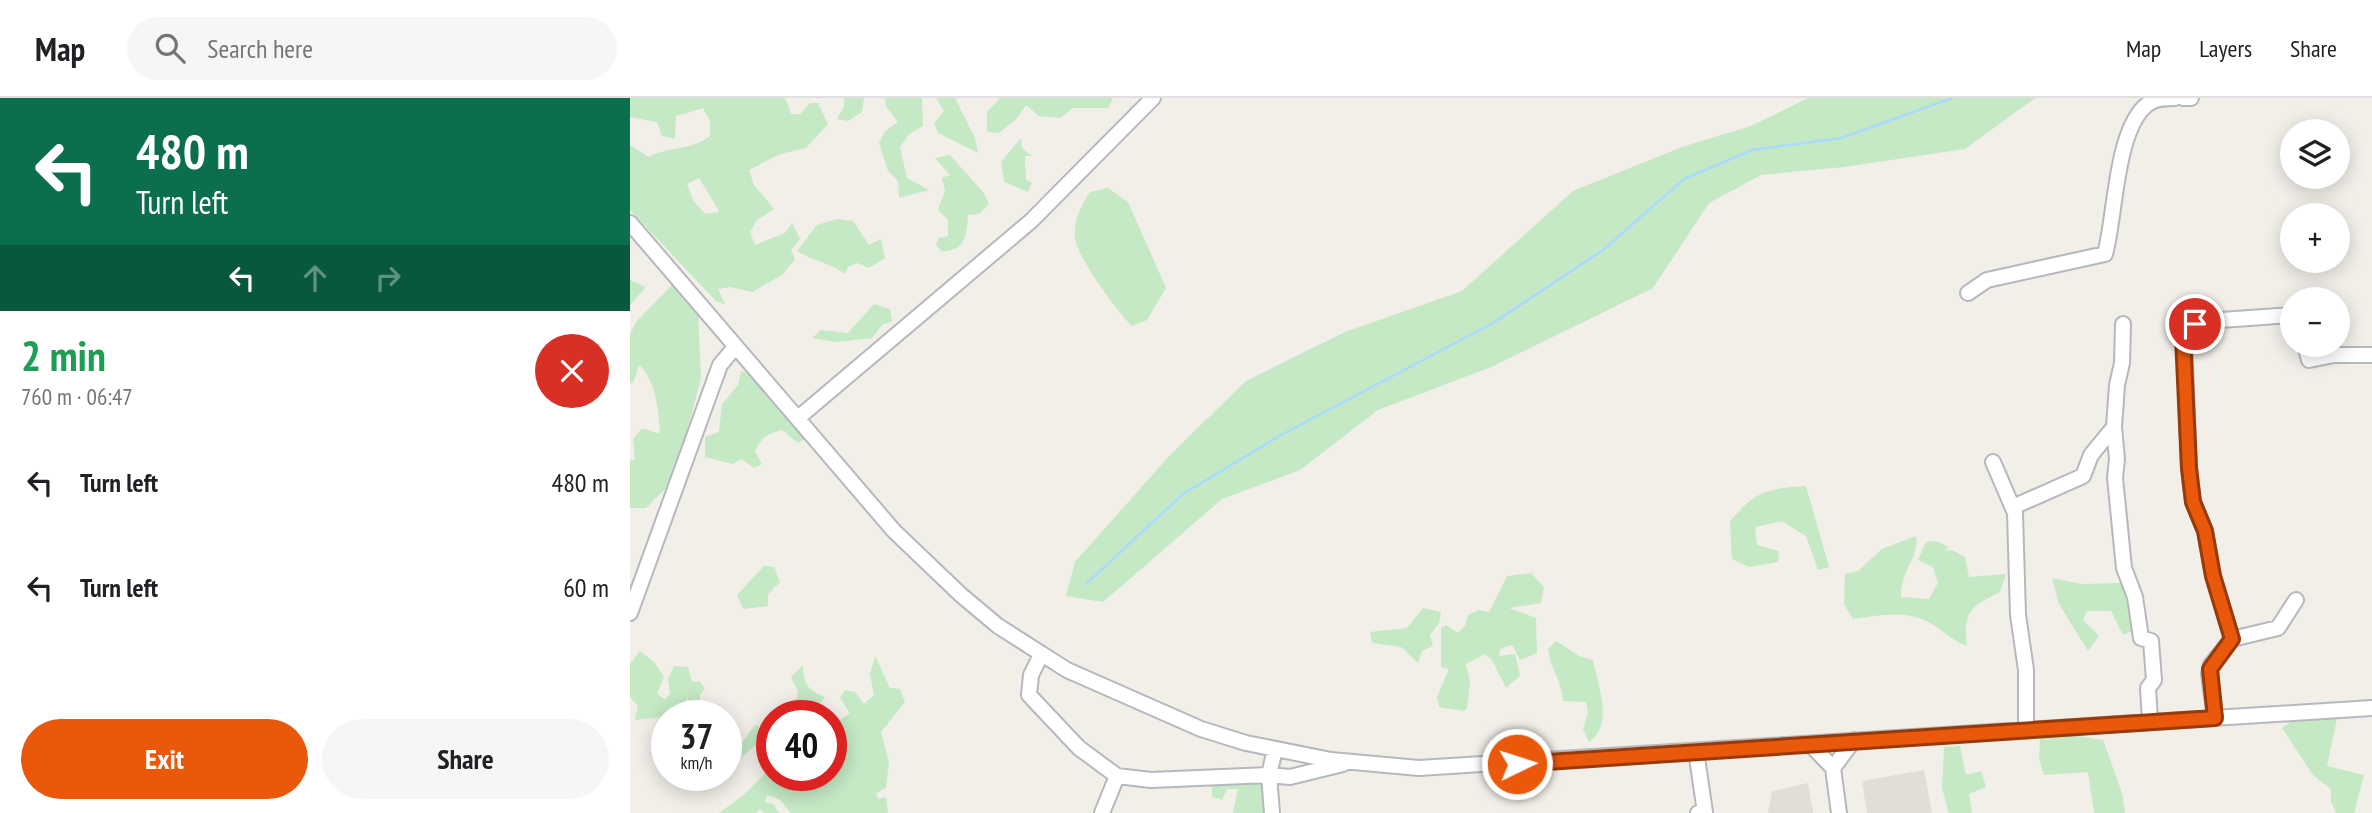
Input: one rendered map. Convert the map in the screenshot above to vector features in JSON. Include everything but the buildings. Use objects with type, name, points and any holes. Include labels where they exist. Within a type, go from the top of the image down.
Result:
[{"type":"street","points":[[798,418],[1031,221],[1153,98]]},
{"type":"street","points":[[1968,293],[1987,280],[2105,254],[2123,149],[2137,116],[2154,100],[2175,98]]},
{"type":"street","points":[[2183,98],[2191,98]]},
{"type":"street","points":[[630,223],[906,544],[961,595],[1041,655],[1156,711],[1201,729],[1275,749],[1349,762],[1419,768],[2372,708]]},
{"type":"street","points":[[2232,639],[2213,576],[2205,531],[2193,502],[2183,337],[2189,326],[2207,321],[2280,317]]},
{"type":"street","points":[[2123,324],[2122,363],[2117,386],[2114,428],[2117,459],[2115,478],[2124,568],[2135,597],[2141,638],[2151,641],[2154,680],[2148,688],[2150,721]]},
{"type":"street","points":[[630,613],[720,365],[736,347]]},
{"type":"street","points":[[2350,355],[2372,355]]},
{"type":"street","points":[[2308,357],[2309,360],[2324,357]]},
{"type":"street","points":[[2013,507],[2083,477],[2091,455],[2114,428]]},
{"type":"street","points":[[1993,462],[2013,507],[2018,615],[2026,670],[2026,729]]},
{"type":"street","points":[[2215,718],[2210,669],[2232,639],[2278,628],[2296,600]]},
{"type":"street","points":[[1041,655],[1031,675],[1029,695],[1079,748],[1117,776],[1152,780],[1269,775],[1290,777],[1307,775],[1349,762]]},
{"type":"street","points":[[1833,768],[1854,740]]},
{"type":"street","points":[[1810,744],[1833,768],[1839,813]]},
{"type":"street","points":[[1272,813],[1269,775],[1275,749]]},
{"type":"street","points":[[1696,751],[1705,812],[1698,813]]},
{"type":"street","points":[[1102,813],[1117,776]]},
{"type":"shaded area","points":[[1924,770],[1932,813],[1867,813],[1862,781]]},
{"type":"shaded area","points":[[1808,783],[1813,813],[1768,813],[1772,791]]},
{"type":"green space","points":[[630,98],[785,98],[791,114],[800,114],[810,103],[818,103],[828,124],[806,148],[780,154],[749,170],[754,185],[774,209],[757,220],[750,232],[755,245],[785,233],[792,223],[800,239],[791,250],[795,259],[782,275],[752,292],[730,287],[718,289],[725,304],[717,302],[630,210],[630,145],[649,157],[695,144],[710,136],[710,121],[703,108],[676,116],[675,139],[662,136],[657,122],[630,117]],"holes":[[[699,178],[719,212],[705,214],[693,200],[687,184]]]},
{"type":"green space","points":[[844,98],[864,98],[862,112],[848,121],[837,119],[844,107]]},
{"type":"green space","points":[[885,98],[922,98],[923,126],[909,134],[900,147],[907,178],[929,190],[899,198],[898,181],[888,171],[879,143],[885,131],[898,122],[886,106]]},
{"type":"green space","points":[[936,98],[955,98],[975,138],[978,153],[938,133],[934,123],[944,111]]},
{"type":"green space","points":[[1000,98],[1113,98],[1108,108],[1073,108],[1060,118],[1039,116],[1026,105],[1017,118],[999,133],[987,132],[987,112]]},
{"type":"green space","points":[[1808,98],[2035,98],[1965,149],[1844,167],[1761,175],[1709,203],[1653,288],[1491,367],[1378,410],[1300,470],[1222,499],[1103,602],[1066,596],[1075,562],[1170,455],[1246,381],[1345,332],[1462,291],[1573,191],[1682,147],[1751,126]]},
{"type":"green space","points":[[1021,138],[1022,148],[1032,156],[1025,156],[1026,180],[1032,183],[1028,192],[1004,182],[1001,162]]},
{"type":"green space","points":[[950,155],[983,192],[989,204],[979,214],[968,215],[967,228],[960,245],[949,251],[941,251],[936,245],[939,238],[948,236],[948,220],[938,210],[945,191],[942,178],[950,175],[935,158]]},
{"type":"green space","points":[[1108,188],[1128,202],[1166,288],[1147,320],[1132,326],[1090,271],[1075,238],[1077,219],[1090,192]]},
{"type":"green space","points":[[837,219],[853,221],[869,245],[881,239],[885,258],[869,268],[857,263],[848,267],[845,274],[797,251],[817,225]]},
{"type":"green space","points":[[630,280],[646,287],[630,305]]},
{"type":"green space","points":[[677,280],[698,309],[701,378],[685,439],[666,488],[646,508],[630,508],[630,461],[635,459],[633,439],[642,428],[660,434],[653,388],[639,365],[633,383],[630,383],[630,335],[636,322]]},
{"type":"green space","points":[[874,304],[890,309],[892,321],[882,325],[872,338],[837,342],[812,338],[821,330],[848,333]]},
{"type":"green space","points":[[741,371],[761,380],[810,436],[798,443],[782,430],[762,439],[755,451],[762,464],[754,468],[741,459],[733,464],[705,457],[705,437],[719,432],[722,404],[738,385]]},
{"type":"green space","points":[[1806,486],[1829,567],[1818,570],[1806,536],[1782,521],[1755,527],[1757,545],[1779,551],[1778,562],[1749,567],[1732,559],[1730,522],[1746,504],[1771,490]]},
{"type":"green space","points":[[1916,536],[1915,551],[1903,579],[1901,597],[1929,599],[1938,583],[1933,567],[1918,560],[1926,542],[1936,541],[1949,547],[1944,551],[1952,550],[1965,557],[1969,577],[2006,574],[2000,592],[1975,606],[1968,617],[1967,646],[1916,617],[1889,615],[1853,619],[1844,604],[1845,574],[1858,571],[1882,549]]},
{"type":"green space","points":[[764,566],[774,567],[780,582],[768,594],[768,606],[743,609],[737,595]]},
{"type":"green space","points":[[1531,573],[1544,587],[1541,603],[1509,608],[1536,618],[1537,653],[1520,660],[1512,645],[1500,649],[1499,656],[1515,654],[1520,676],[1506,688],[1492,660],[1485,654],[1466,664],[1470,682],[1467,708],[1464,711],[1439,707],[1437,697],[1449,669],[1441,667],[1441,628],[1446,625],[1458,633],[1465,626],[1468,615],[1479,610],[1489,612],[1507,576]]},
{"type":"green space","points":[[2052,578],[2082,584],[2122,583],[2134,630],[2123,635],[2111,611],[2087,611],[2083,620],[2099,636],[2088,651],[2059,604]]},
{"type":"green space","points":[[1423,608],[1441,612],[1439,623],[1430,635],[1433,646],[1422,651],[1418,663],[1401,647],[1372,643],[1370,632],[1407,628]]},
{"type":"green space","points":[[1556,641],[1579,656],[1593,660],[1603,715],[1597,734],[1589,742],[1583,729],[1588,713],[1586,702],[1563,701],[1548,649]]},
{"type":"green space","points":[[640,651],[655,663],[664,677],[657,694],[665,699],[670,694],[668,679],[674,666],[688,667],[692,682],[700,681],[705,689],[700,700],[688,700],[687,697],[686,700],[651,700],[651,718],[635,720],[638,706],[630,697],[630,664]]},
{"type":"green space","points":[[875,656],[890,688],[900,689],[905,702],[881,732],[889,762],[886,788],[876,793],[878,799],[886,797],[888,813],[791,813],[779,799],[767,795],[765,802],[773,804],[779,813],[764,813],[759,809],[757,813],[719,813],[756,782],[756,791],[847,791],[847,715],[850,713],[847,700],[840,698],[845,690],[855,692],[864,704],[874,695],[870,674]]},
{"type":"green space","points":[[803,665],[808,686],[825,697],[823,700],[794,700],[798,692],[791,677]]},
{"type":"green space","points":[[2338,714],[2327,766],[2364,775],[2354,813],[2336,813],[2331,801],[2331,789],[2313,775],[2282,728],[2300,716]]},
{"type":"green space","points":[[756,724],[756,745],[743,756],[742,742]]},
{"type":"green space","points":[[2065,734],[2103,740],[2122,793],[2125,813],[2094,813],[2088,772],[2044,775],[2039,759],[2040,738]]},
{"type":"green space","points":[[1960,746],[1966,775],[1981,771],[1986,787],[1969,794],[1972,813],[1949,813],[1942,788],[1944,747]]},
{"type":"green space","points":[[1243,780],[1261,784],[1269,813],[1233,813],[1238,789],[1227,789],[1222,800],[1212,797],[1212,784]]},
{"type":"waterway","points":[[1086,584],[1183,494],[1281,435],[1493,323],[1603,250],[1684,179],[1752,150],[1841,138],[1952,98]]},
{"type":"route","points":[[1517,764],[2215,718],[2210,669],[2232,639],[2213,576],[2205,531],[2193,502],[2189,468],[2183,337],[2189,326],[2195,324]]}]
